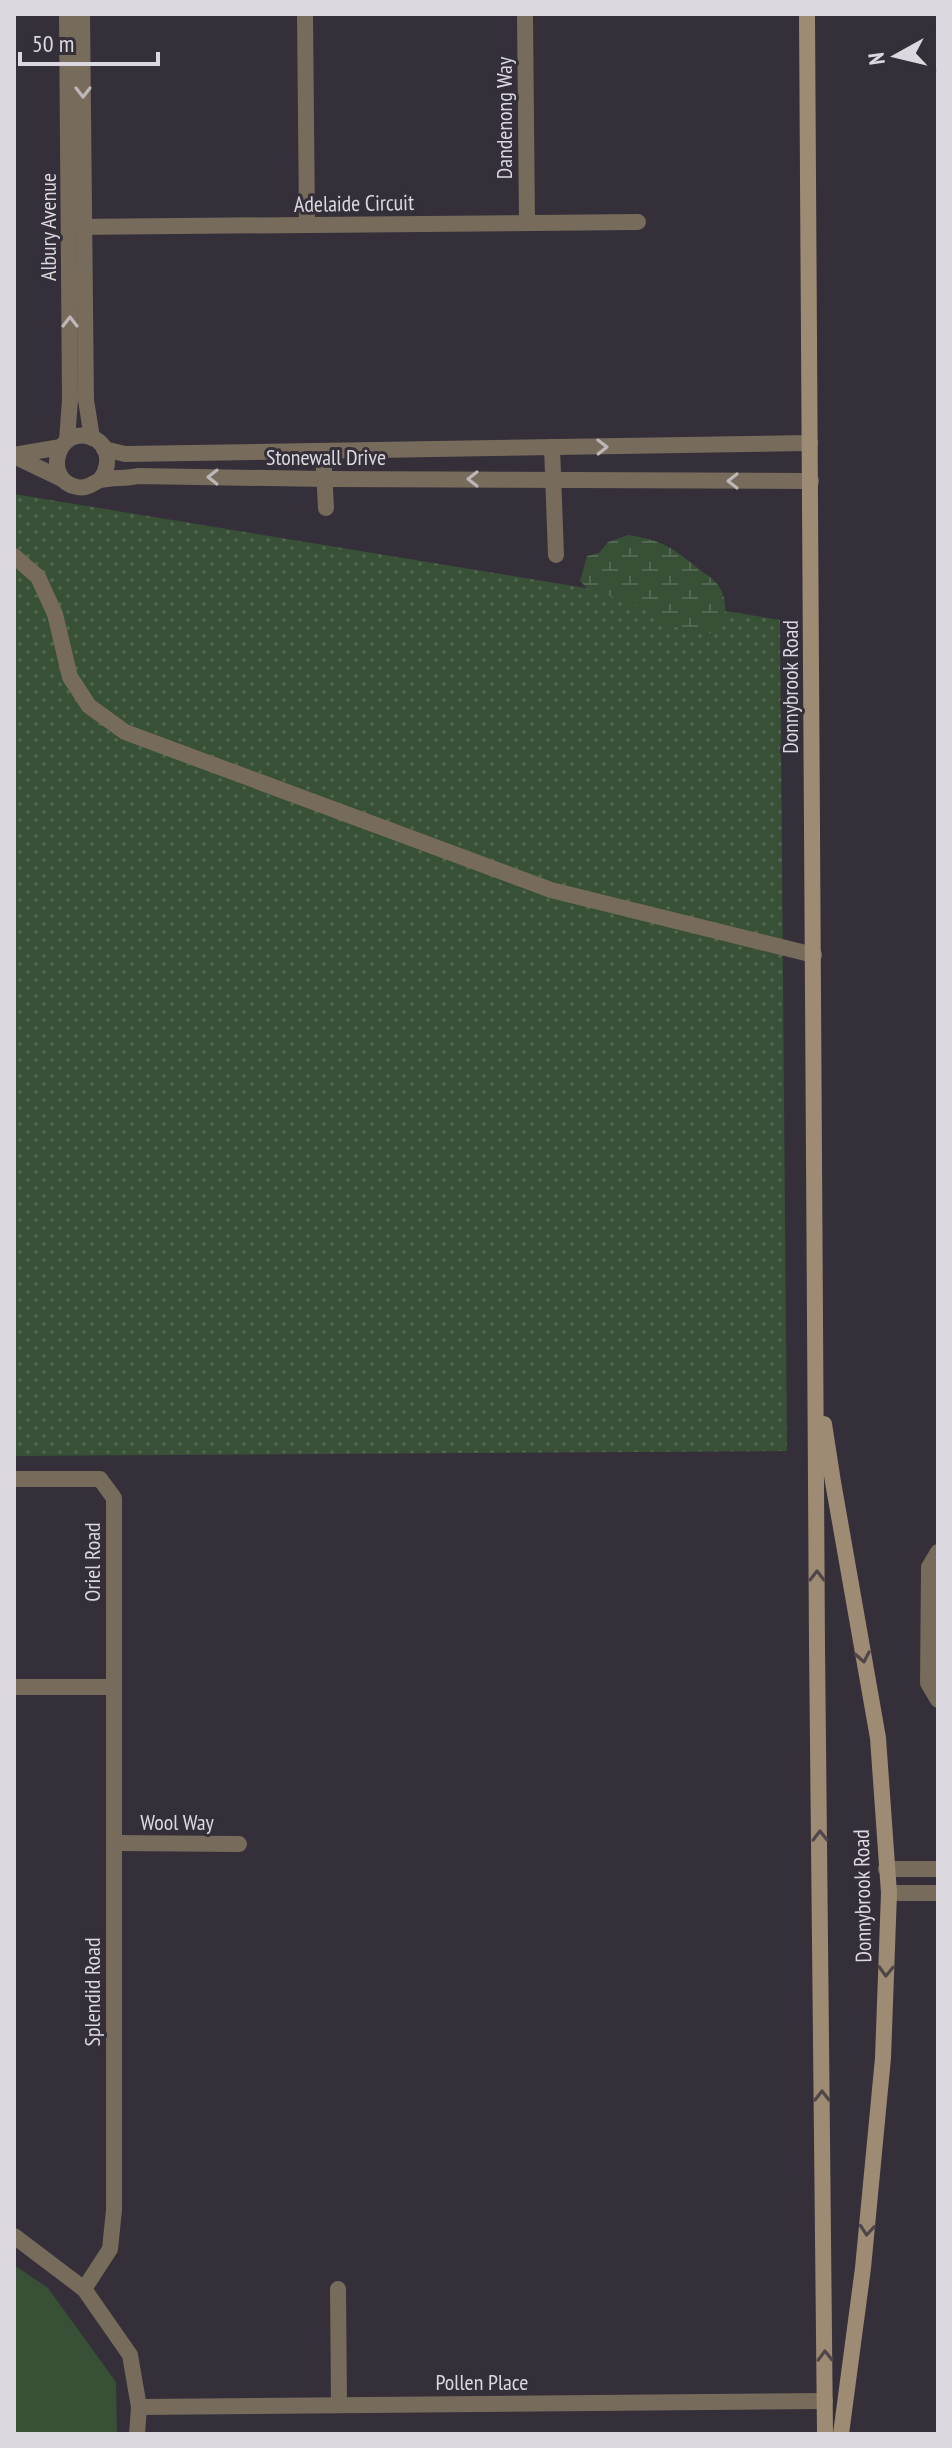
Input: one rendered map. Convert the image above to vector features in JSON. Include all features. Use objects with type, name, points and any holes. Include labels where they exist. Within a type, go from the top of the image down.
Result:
[{"type":"main road","name":"Donnybrook Road","points":[[807,14],[825,2434]]},
{"type":"main road","name":"Donnybrook Road","points":[[816,1359],[833,1482],[878,1738],[889,1893],[883,2058],[863,2268],[841,2434]]},
{"type":"street","name":"Albury Avenue","points":[[67,14],[86,400],[98,443]]},
{"type":"street","name":"Albury Avenue","points":[[64,444],[70,400],[82,14]]},
{"type":"street","points":[[305,14],[307,225]]},
{"type":"street","name":"Dandenong Way","points":[[525,14],[527,223]]},
{"type":"street","name":"Adelaide Circuit","points":[[77,227],[638,222]]},
{"type":"street","points":[[83,436],[98,443],[108,465],[100,480],[93,485],[76,487],[14,455],[64,444],[83,436]]},
{"type":"street","name":"Stonewall Drive","points":[[98,443],[125,454],[810,443]]},
{"type":"street","points":[[62,479],[56,463],[64,444]]},
{"type":"street","points":[[552,447],[556,555]]},
{"type":"street","points":[[323,451],[326,508]]},
{"type":"street","name":"Stonewall Drive","points":[[100,480],[138,476],[811,481]]},
{"type":"street","points":[[14,556],[38,577],[55,614],[70,677],[89,706],[125,732],[551,890],[814,955]]},
{"type":"street","name":"Oriel Road","points":[[14,1479],[100,1479],[114,1498],[114,1687]]},
{"type":"street","points":[[938,1552],[929,1567],[928,1683],[938,1700]]},
{"type":"street","points":[[14,1687],[114,1687]]},
{"type":"street","name":"Splendid Road","points":[[84,2289],[110,2249],[114,2210],[114,1687]]},
{"type":"street","name":"Wool Way","points":[[115,1843],[239,1844]]},
{"type":"street","points":[[886,1869],[938,1869]]},
{"type":"street","points":[[889,1893],[938,1893]]},
{"type":"street","points":[[14,2236],[84,2289],[130,2355],[139,2407],[137,2434]]},
{"type":"street","points":[[338,2289],[339,2405]]},
{"type":"street","name":"Pollen Place","points":[[139,2407],[825,2401]]},
{"type":"green space","points":[[14,494],[780,620],[787,1451],[14,1456]]},
{"type":"green space","points":[[628,535],[666,546],[716,583],[722,592],[725,609],[716,630],[700,634],[680,629],[622,597],[592,593],[580,581],[587,556],[599,553],[608,542]]},
{"type":"green space","points":[[14,2265],[48,2288],[116,2382],[117,2434],[14,2434]]}]
